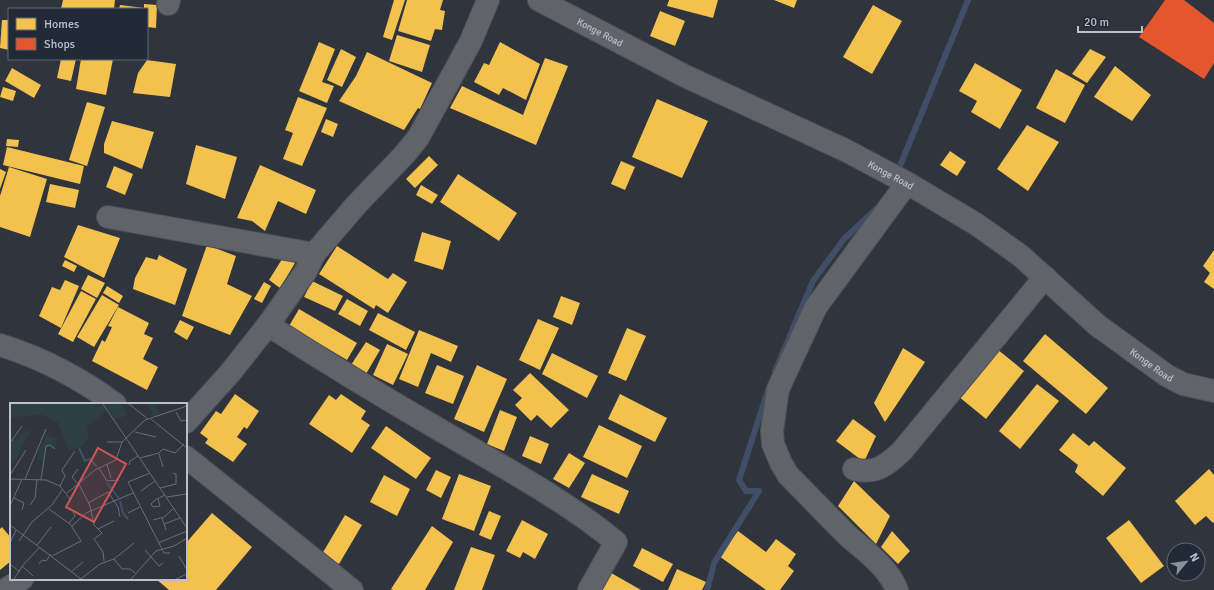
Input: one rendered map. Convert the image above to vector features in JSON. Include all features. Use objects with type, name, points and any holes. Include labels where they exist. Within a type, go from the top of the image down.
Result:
[{"type":"street","points":[[187,421],[230,373],[268,325],[306,271],[314,254],[356,204],[404,155],[418,138],[470,41],[488,0]]},
{"type":"street","name":"Konge Road","points":[[539,0],[685,76],[847,151],[907,183],[976,224],[1021,256],[1097,324],[1166,375],[1183,384],[1214,391]]},
{"type":"street","points":[[897,590],[890,577],[880,564],[848,536],[788,475],[780,463],[773,444],[772,431],[778,389],[816,307],[907,183]]},
{"type":"street","points":[[108,217],[314,254]]},
{"type":"street","points":[[854,469],[865,472],[877,469],[891,461],[902,451],[1045,277]]},
{"type":"street","points":[[268,325],[362,386],[480,454],[593,523],[616,542],[589,590]]},
{"type":"street","points":[[0,345],[52,365],[86,383],[114,403]]},
{"type":"street","points":[[187,458],[352,590]]},
{"type":"street","points":[[5,590],[20,580]]},
{"type":"building: Homes","points":[[63,0],[115,0],[114,8],[61,8]]},
{"type":"building: Homes","points":[[394,0],[405,0],[392,40],[383,37]]},
{"type":"building: Homes","points":[[407,0],[443,0],[440,10],[445,11],[442,30],[435,29],[431,41],[398,31]]},
{"type":"building: Homes","points":[[669,0],[718,0],[713,18],[667,6]]},
{"type":"building: Homes","points":[[774,0],[797,0],[794,8]]},
{"type":"building: Homes","points":[[144,4],[157,5],[156,28],[148,27],[148,8],[144,8]]},
{"type":"building: Homes","points":[[120,5],[144,8],[119,8]]},
{"type":"building: Homes","points":[[873,5],[902,21],[872,74],[843,57]]},
{"type":"building: Homes","points":[[660,11],[685,21],[675,46],[650,36]]},
{"type":"building: Homes","points":[[2,20],[8,20],[8,50],[0,48]]},
{"type":"building: Homes","points":[[397,35],[430,45],[422,72],[389,61]]},
{"type":"building: Homes","points":[[319,42],[335,49],[322,82],[334,86],[327,103],[299,91]]},
{"type":"building: Homes","points":[[500,42],[540,64],[526,100],[503,88],[499,95],[474,82],[484,63],[489,65]]},
{"type":"building: Homes","points":[[341,49],[356,57],[342,87],[327,80]]},
{"type":"building: Homes","points":[[1090,49],[1106,57],[1087,83],[1072,74]]},
{"type":"building: Homes","points":[[367,52],[432,83],[420,109],[418,108],[404,130],[339,101],[356,76]]},
{"type":"building: Homes","points":[[545,58],[568,66],[536,145],[450,108],[462,86],[523,115]]},
{"type":"building: Homes","points":[[61,60],[76,60],[71,81],[57,78]]},
{"type":"building: Homes","points":[[81,60],[113,60],[106,95],[76,89]]},
{"type":"building: Homes","points":[[147,60],[176,64],[170,97],[133,93],[138,73]]},
{"type":"building: Homes","points":[[975,63],[1022,90],[1000,129],[971,112],[977,101],[959,91]]},
{"type":"building: Homes","points":[[1115,66],[1151,95],[1132,121],[1094,97]]},
{"type":"building: Homes","points":[[12,68],[41,85],[34,98],[5,81]]},
{"type":"building: Homes","points":[[1056,69],[1085,85],[1065,123],[1036,108]]},
{"type":"building: Homes","points":[[3,87],[16,91],[13,101],[0,97]]},
{"type":"building: Homes","points":[[298,97],[327,108],[302,166],[283,159],[293,133],[285,130]]},
{"type":"building: Homes","points":[[657,99],[708,121],[682,178],[632,157]]},
{"type":"building: Homes","points":[[87,102],[105,107],[87,166],[69,160]]},
{"type":"building: Homes","points":[[326,119],[338,124],[333,137],[321,132]]},
{"type":"building: Homes","points":[[112,121],[154,132],[142,169],[104,153],[104,144]]},
{"type":"building: Homes","points":[[1027,125],[1059,142],[1028,191],[997,169]]},
{"type":"building: Homes","points":[[7,139],[19,140],[18,147],[6,146]]},
{"type":"building: Homes","points":[[196,145],[237,157],[225,199],[186,184]]},
{"type":"building: Homes","points":[[7,147],[84,166],[80,184],[3,165]]},
{"type":"building: Homes","points":[[950,151],[966,162],[957,176],[940,165]]},
{"type":"building: Homes","points":[[429,156],[438,165],[415,188],[406,179]]},
{"type":"building: Homes","points":[[621,161],[635,167],[625,190],[611,184]]},
{"type":"building: Homes","points":[[260,165],[316,190],[306,214],[278,201],[265,231],[252,221],[237,218]]},
{"type":"building: Homes","points":[[114,166],[133,174],[125,195],[106,187]]},
{"type":"building: Homes","points":[[9,167],[47,179],[30,237],[0,227],[0,196]]},
{"type":"building: Homes","points":[[0,169],[6,172],[0,189]]},
{"type":"building: Homes","points":[[458,174],[517,213],[499,241],[440,202]]},
{"type":"building: Homes","points":[[50,184],[79,190],[75,208],[46,202]]},
{"type":"building: Homes","points":[[421,185],[438,195],[432,204],[416,195]]},
{"type":"building: Homes","points":[[78,225],[120,238],[104,278],[64,257]]},
{"type":"building: Homes","points":[[422,232],[451,241],[443,270],[414,261]]},
{"type":"building: Homes","points":[[207,245],[236,256],[227,284],[252,296],[230,335],[182,316]]},
{"type":"building: Homes","points":[[337,246],[388,279],[393,273],[407,282],[388,313],[376,305],[374,309],[319,274]]},
{"type":"building: Homes","points":[[1214,250],[1214,289],[1204,282],[1210,273],[1203,266]]},
{"type":"building: Homes","points":[[159,255],[187,269],[175,305],[133,289],[135,278],[146,257],[157,260]]},
{"type":"building: Homes","points":[[284,256],[295,263],[280,288],[269,280]]},
{"type":"building: Homes","points":[[65,260],[77,266],[74,272],[62,266]]},
{"type":"building: Homes","points":[[88,275],[105,283],[97,298],[81,289]]},
{"type":"building: Homes","points":[[65,280],[79,286],[61,328],[39,316],[52,287],[60,290]]},
{"type":"building: Homes","points":[[312,281],[343,296],[335,311],[304,297]]},
{"type":"building: Homes","points":[[264,282],[271,286],[262,303],[254,299]]},
{"type":"building: Homes","points":[[107,286],[123,296],[119,303],[103,293]]},
{"type":"building: Homes","points":[[81,291],[96,299],[73,342],[58,334]]},
{"type":"building: Homes","points":[[102,295],[119,305],[94,347],[77,337]]},
{"type":"building: Homes","points":[[561,296],[580,303],[572,325],[553,317]]},
{"type":"building: Homes","points":[[347,299],[368,311],[360,326],[338,314]]},
{"type":"building: Homes","points":[[118,307],[149,323],[144,334],[153,338],[143,359],[158,367],[147,390],[92,361],[102,340],[105,342],[112,327],[108,326]]},
{"type":"building: Homes","points":[[299,309],[357,343],[347,360],[289,326]]},
{"type":"building: Homes","points":[[378,313],[415,332],[406,350],[369,330]]},
{"type":"building: Homes","points":[[538,319],[559,328],[540,370],[519,360]]},
{"type":"building: Homes","points":[[180,320],[194,327],[187,340],[174,332]]},
{"type":"building: Homes","points":[[627,328],[646,336],[626,381],[608,373]]},
{"type":"building: Homes","points":[[419,330],[458,346],[451,362],[431,353],[418,387],[399,379]]},
{"type":"building: Homes","points":[[1045,334],[1108,388],[1086,414],[1023,361]]},
{"type":"building: Homes","points":[[366,342],[380,350],[366,374],[351,365]]},
{"type":"building: Homes","points":[[387,344],[408,354],[393,385],[373,375]]},
{"type":"building: Homes","points":[[903,348],[925,362],[885,422],[874,403]]},
{"type":"building: Homes","points":[[997,349],[1024,371],[986,419],[958,396]]},
{"type":"building: Homes","points":[[552,353],[598,376],[587,398],[542,374]]},
{"type":"building: Homes","points":[[437,365],[464,376],[453,404],[425,393]]},
{"type":"building: Homes","points":[[477,365],[507,379],[484,432],[454,419]]},
{"type":"building: Homes","points":[[530,373],[569,410],[551,428],[537,415],[531,421],[515,405],[522,398],[513,390]]},
{"type":"building: Homes","points":[[1037,384],[1059,401],[1020,449],[999,431]]},
{"type":"building: Homes","points":[[235,394],[259,411],[247,429],[244,427],[237,437],[247,444],[233,462],[205,443],[208,439],[200,433],[216,411],[221,414]]},
{"type":"building: Homes","points":[[341,394],[366,411],[361,419],[370,425],[352,453],[309,424],[329,395],[336,400]]},
{"type":"building: Homes","points":[[620,394],[667,418],[655,442],[608,419]]},
{"type":"building: Homes","points":[[500,410],[517,417],[504,451],[487,444]]},
{"type":"building: Homes","points":[[853,419],[876,436],[864,462],[836,441]]},
{"type":"building: Homes","points":[[599,425],[642,446],[627,478],[583,457]]},
{"type":"building: Homes","points":[[386,426],[431,458],[416,479],[371,448]]},
{"type":"building: Homes","points":[[1073,433],[1089,446],[1094,441],[1126,468],[1103,496],[1075,472],[1078,465],[1059,450]]},
{"type":"building: Homes","points":[[530,436],[549,444],[541,464],[522,456]]},
{"type":"building: Homes","points":[[569,453],[585,463],[569,488],[553,479]]},
{"type":"building: Homes","points":[[1209,469],[1214,475],[1214,522],[1213,523],[1206,516],[1195,525],[1175,501]]},
{"type":"building: Homes","points":[[436,470],[451,477],[441,498],[426,490]]},
{"type":"building: Homes","points":[[459,474],[491,486],[474,531],[442,519]]},
{"type":"building: Homes","points":[[592,474],[629,491],[619,514],[581,497]]},
{"type":"building: Homes","points":[[384,475],[410,489],[397,516],[370,502]]},
{"type":"building: Homes","points":[[854,481],[890,516],[876,544],[838,506]]},
{"type":"building: Homes","points":[[489,511],[501,516],[491,540],[479,535]]},
{"type":"building: Homes","points":[[212,513],[252,547],[216,590],[169,590],[157,580],[187,580],[187,542]]},
{"type":"building: Homes","points":[[345,515],[362,525],[339,564],[322,554]]},
{"type":"building: Homes","points":[[522,520],[548,534],[535,559],[523,552],[520,558],[506,551]]},
{"type":"building: Homes","points":[[1129,520],[1164,566],[1141,583],[1106,538]]},
{"type":"building: Homes","points":[[432,526],[453,542],[425,590],[391,589]]},
{"type":"building: Homes","points":[[2,527],[10,537],[10,562],[0,570],[0,529]]},
{"type":"building: Homes","points":[[738,531],[766,552],[776,539],[796,554],[788,566],[794,571],[780,590],[766,590],[719,556]]},
{"type":"building: Homes","points":[[892,531],[910,551],[898,564],[881,547]]},
{"type":"building: Homes","points":[[471,547],[495,555],[482,590],[454,590]]},
{"type":"building: Homes","points":[[642,548],[673,564],[663,582],[633,566]]},
{"type":"building: Homes","points":[[677,569],[706,582],[702,590],[668,590]]},
{"type":"building: Homes","points":[[606,570],[641,590],[595,590]]},
{"type":"building: Shops","points":[[1165,0],[1184,0],[1214,23],[1214,63],[1204,79],[1139,37]]},
{"type":"waterway","points":[[900,166],[968,0]]},
{"type":"waterway","points":[[775,371],[813,281],[844,239],[877,208]]},
{"type":"waterway","points":[[759,491],[746,491],[739,480],[769,387]]},
{"type":"waterway","points":[[707,590],[714,563],[759,491]]}]
